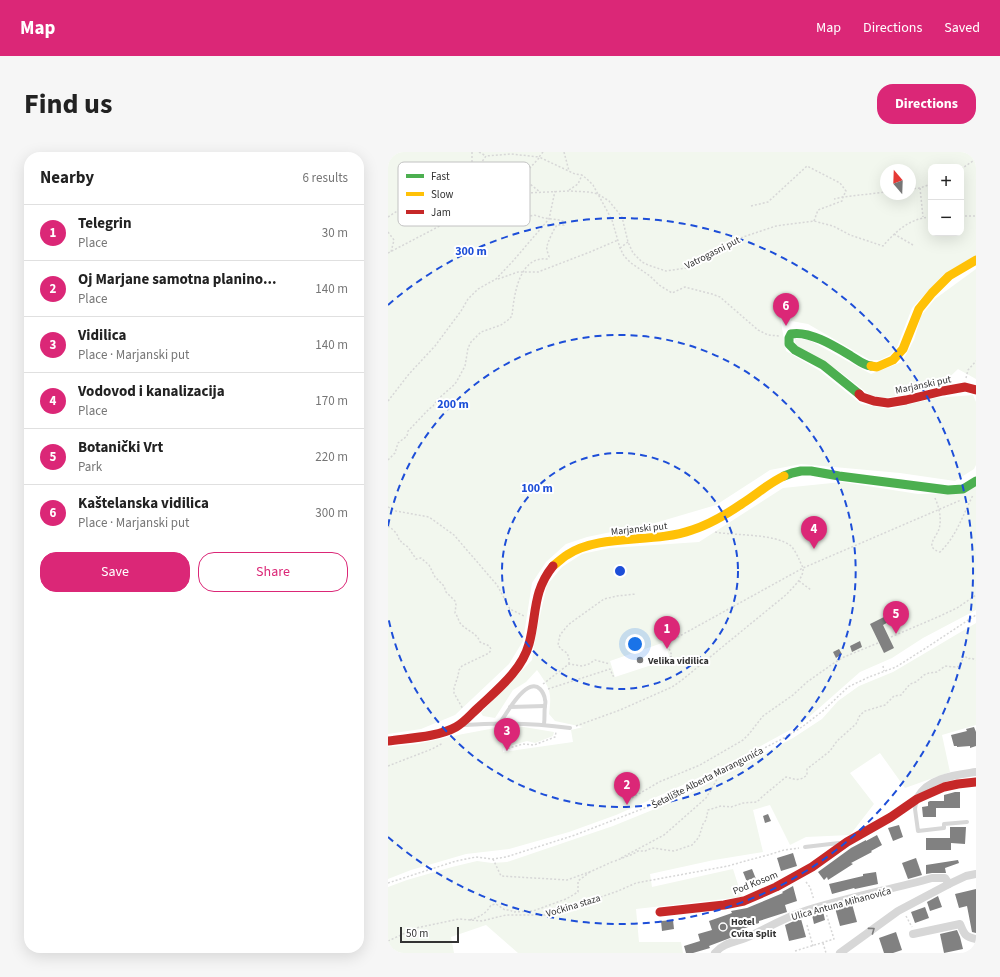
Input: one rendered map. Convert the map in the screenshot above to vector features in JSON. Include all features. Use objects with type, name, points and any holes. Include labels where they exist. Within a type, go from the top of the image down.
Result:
[{"type":"street","points":[[789,338],[791,334],[796,333],[819,339],[865,365],[877,368],[892,360],[903,349],[919,309],[932,293],[949,276],[976,260]]},
{"type":"street","name":"Marjanski put","points":[[789,338],[789,344],[795,350],[823,365],[862,397],[874,401],[888,402],[906,400],[965,387],[976,390]]},
{"type":"street","name":"Marjanski put","points":[[388,741],[434,735],[460,726],[504,683],[525,654],[529,644],[538,592],[544,576],[553,565],[566,555],[581,547],[618,541],[664,538],[689,532],[714,522],[785,475],[802,471],[819,472],[948,490],[963,489],[976,481]]},
{"type":"street","name":"Pod Kosom","points":[[917,799],[921,792],[931,784],[944,778],[976,772]]},
{"type":"street","name":"Pod Kosom","points":[[660,912],[724,905],[744,901],[776,887],[808,869],[847,842],[891,817],[917,799],[944,787],[976,782]]},
{"type":"street","points":[[840,953],[902,909],[949,884],[966,876],[976,874]]},
{"type":"street","name":"Ulica Antuna Mihanovića","points":[[715,953],[718,948],[726,944],[749,937],[786,918],[820,906],[932,878],[945,878],[949,884]]},
{"type":"street","points":[[913,934],[960,924],[964,934],[968,937],[976,939]]},
{"type":"lane","points":[[500,723],[510,707],[521,694],[534,685],[540,689],[546,700],[544,724]]},
{"type":"lane","points":[[510,707],[545,706]]},
{"type":"lane","name":"Marjanski put","points":[[460,726],[516,723],[544,724],[570,728]]},
{"type":"lane","points":[[917,799],[915,809],[918,831],[944,828],[944,824],[968,822]]},
{"type":"lane","name":"Pod Kosom","points":[[805,847],[847,842]]},
{"type":"path","points":[[478,152],[486,156],[511,154],[539,157],[569,171],[582,175],[593,185],[612,220],[620,248],[624,256],[646,272],[659,285],[672,292],[685,287],[720,297],[758,330],[768,335],[786,335],[789,338]]},
{"type":"path","points":[[530,168],[543,152]]},
{"type":"path","points":[[564,152],[569,171]]},
{"type":"path","points":[[482,162],[486,156]]},
{"type":"path","points":[[964,167],[976,159]]},
{"type":"path","points":[[751,206],[768,202],[807,166],[840,183],[846,191],[842,201],[818,210],[814,221]]},
{"type":"path","points":[[569,190],[578,184],[582,175]]},
{"type":"path","points":[[530,184],[540,192]]},
{"type":"path","points":[[916,188],[928,185]]},
{"type":"path","points":[[920,188],[923,217]]},
{"type":"path","name":"Vatrogasni put","points":[[530,193],[569,190],[598,194],[610,201],[622,217],[628,242],[633,253],[642,262],[666,271],[686,268],[706,255],[743,237],[776,226],[814,221],[833,226],[850,235],[883,246],[894,234],[908,223],[923,217],[928,217]]},
{"type":"path","points":[[496,279],[513,262],[549,218],[555,191]]},
{"type":"path","points":[[834,199],[880,193]]},
{"type":"path","points":[[388,217],[398,211]]},
{"type":"path","points":[[388,460],[395,453],[398,443],[407,436],[408,431],[437,400],[455,384],[465,366],[468,348],[471,342],[481,332],[501,325],[512,316],[519,279],[526,268],[535,260],[549,258],[547,247],[551,236],[557,225],[564,225],[566,222],[534,215],[530,216]]},
{"type":"path","points":[[964,216],[976,216]]},
{"type":"path","name":"Vatrogasni put","points":[[388,253],[441,226]]},
{"type":"path","points":[[388,232],[394,240],[391,252]]},
{"type":"path","points":[[894,234],[913,245]]},
{"type":"path","points":[[388,401],[409,374],[435,346],[461,312],[468,299],[478,289],[496,279],[518,272],[538,272],[618,240]]},
{"type":"path","points":[[620,248],[628,242]]},
{"type":"path","points":[[965,387],[968,370],[976,361]]},
{"type":"path","points":[[670,657],[672,656],[667,643],[803,568],[939,510],[973,495],[948,545],[940,552],[935,550],[932,546],[932,540],[939,529],[940,517],[939,510],[938,505],[934,497]]},
{"type":"path","points":[[388,507],[396,511],[429,517],[454,535],[497,585],[510,609],[532,620]]},
{"type":"path","points":[[388,526],[392,528],[402,544],[408,547],[416,559],[421,558],[429,566],[435,577],[444,586],[446,592],[455,602],[455,613],[462,625],[479,638],[480,642],[491,648],[489,653],[462,666],[459,670],[454,693],[464,711]]},
{"type":"path","points":[[570,728],[620,710],[672,687],[787,594],[802,576],[803,568],[799,558],[792,547],[783,542],[770,538],[705,530],[700,527]]},
{"type":"path","points":[[799,581],[811,590]]},
{"type":"path","points":[[540,689],[569,664],[567,652],[561,650],[558,645],[560,635],[568,625],[604,599],[636,594]]},
{"type":"path","points":[[891,637],[957,608],[976,595]]},
{"type":"path","name":"Šetalište Alberta Marangunića","points":[[388,883],[456,861],[476,858],[506,857],[575,835],[655,804],[782,739],[802,727],[824,710],[848,688],[868,677],[896,666],[976,615]]},
{"type":"path","points":[[624,802],[659,782],[700,765],[742,740],[749,734],[763,716],[793,695],[807,682],[834,663],[878,642]]},
{"type":"path","points":[[493,858],[502,876],[567,880],[638,851],[646,851],[652,848],[674,851],[692,845],[699,836],[706,820],[708,810],[721,806],[731,807],[743,803],[757,802],[786,777],[797,780],[804,778],[807,775],[807,769],[830,751],[837,741],[856,724],[860,715],[865,711],[885,704],[894,696],[901,695],[910,684],[916,682],[924,675],[937,672],[945,666],[960,666],[963,656],[968,659],[971,658],[976,660]]},
{"type":"path","points":[[569,664],[582,666],[595,660],[610,664]]},
{"type":"path","points":[[882,666],[884,671]]},
{"type":"path","points":[[540,689],[610,669],[614,676]]},
{"type":"path","points":[[507,751],[506,750],[524,744],[533,746],[555,737],[557,726]]},
{"type":"path","points":[[389,766],[432,749],[445,742]]},
{"type":"path","points":[[615,861],[664,835],[706,798],[722,771]]},
{"type":"path","name":"Voćkina staza","points":[[388,941],[416,928],[459,919],[482,921],[506,915],[545,915],[618,891],[636,883],[728,866],[784,850],[805,847]]},
{"type":"path","points":[[795,951],[834,939],[820,906],[804,878],[808,869]]},
{"type":"path","points":[[468,920],[484,913],[491,905],[496,904],[505,910],[510,910],[513,912],[533,911],[566,899],[578,892],[578,881],[592,871]]},
{"type":"path","points":[[902,909],[911,924],[913,934]]},
{"type":"path","points":[[807,925],[813,946]]},
{"type":"path","points":[[823,943],[826,953]]},
{"type":"shaded area","points":[[388,152],[976,152],[976,256],[943,275],[912,308],[897,347],[890,355],[880,360],[870,360],[808,324],[791,321],[791,314],[780,317],[786,351],[820,371],[861,404],[890,409],[935,398],[973,395],[976,402],[976,465],[974,469],[955,481],[900,473],[801,464],[770,470],[716,505],[655,523],[587,537],[566,544],[546,562],[532,583],[523,641],[509,664],[455,715],[421,729],[388,734]]},
{"type":"shaded area","points":[[976,269],[976,379],[958,369],[942,384],[885,398],[870,395],[839,371],[796,347],[795,339],[809,340],[871,374],[902,362],[914,340],[921,316],[935,299]]},
{"type":"shaded area","points":[[842,482],[918,494],[963,493],[976,485],[976,610],[923,638],[892,658],[860,672],[801,724],[722,767],[616,815],[569,832],[509,849],[466,854],[411,870],[388,879],[388,747],[417,744],[512,725],[554,732],[553,736],[535,743],[527,741],[503,748],[503,752],[573,742],[571,730],[583,727],[555,721],[549,714],[549,690],[537,670],[526,682],[513,690],[495,718],[483,716],[481,713],[532,660],[536,633],[547,585],[562,567],[582,554],[610,548],[699,542],[783,488]],"holes":[[[665,642],[670,659],[615,677],[610,661]]]},
{"type":"shaded area","points":[[976,623],[976,725],[942,735],[950,772],[905,788],[880,753],[850,773],[874,804],[850,835],[806,837],[790,845],[770,805],[753,810],[763,852],[714,860],[650,874],[652,887],[733,869],[742,897],[636,909],[639,942],[681,942],[683,953],[518,953],[486,925],[451,937],[454,953],[388,953],[388,887],[407,880],[477,861],[492,863],[507,862],[613,826],[677,800],[793,738],[822,719],[838,701],[859,686],[893,672]]},
{"type":"building","points":[[890,614],[892,620],[883,625],[894,648],[884,653],[870,624]]},
{"type":"building","points":[[860,641],[862,647],[852,652],[850,646]]},
{"type":"building","points":[[839,649],[842,654],[836,658],[833,652]]},
{"type":"building","points":[[974,727],[976,732],[976,746],[970,748],[970,746],[954,746],[951,735],[967,731],[966,729]]},
{"type":"building","points":[[960,792],[960,808],[936,808],[936,817],[923,817],[922,807],[928,806],[928,802],[944,801],[944,795]]},
{"type":"building","points":[[768,814],[771,821],[765,823],[763,816]]},
{"type":"building","points":[[899,825],[903,837],[893,841],[888,828]]},
{"type":"building","points":[[950,827],[966,827],[965,844],[951,843],[951,850],[926,850],[926,838],[950,838]]},
{"type":"building","points":[[877,835],[882,845],[851,863],[853,864],[828,880],[827,877],[824,880],[818,872],[851,848]]},
{"type":"building","points":[[793,853],[797,866],[781,871],[777,858]]},
{"type":"building","points":[[916,858],[922,875],[908,879],[902,863]]},
{"type":"building","points":[[958,860],[959,863],[945,868],[946,873],[926,874],[926,865]]},
{"type":"building","points":[[752,869],[756,879],[747,882],[743,872]]},
{"type":"building","points":[[876,872],[878,884],[832,894],[829,884],[863,876],[863,874]]},
{"type":"building","points":[[793,886],[797,901],[785,905],[787,912],[759,921],[759,923],[737,931],[738,935],[709,946],[710,948],[693,953],[686,953],[684,946],[700,941],[698,934],[712,930],[709,921],[732,913],[731,911],[747,908],[783,893],[782,892]]},
{"type":"building","points":[[976,889],[976,933],[972,932],[967,906],[959,908],[955,894]]},
{"type":"building","points":[[938,896],[942,907],[930,911],[927,902]]},
{"type":"building","points":[[852,904],[857,922],[840,926],[835,908]]},
{"type":"building","points":[[925,907],[929,918],[915,923],[911,912]]},
{"type":"building","points":[[823,911],[825,920],[814,924],[812,915]]},
{"type":"building","points":[[801,919],[806,937],[789,941],[785,925]]},
{"type":"building","points":[[673,920],[674,929],[662,931],[661,921]]},
{"type":"building","points":[[957,930],[963,949],[944,953],[940,934]]},
{"type":"building","points":[[896,932],[902,950],[893,953],[884,953],[879,938]]},
{"type":"traffic: fast","points":[[859,394],[823,365],[795,350],[789,344],[789,338],[791,334],[806,334],[822,340],[871,366]]},
{"type":"traffic: fast","points":[[784,476],[801,471],[811,471],[948,490],[963,489],[976,481]]},
{"type":"traffic: slow","points":[[871,366],[877,367],[893,360],[903,349],[919,309],[932,293],[949,276],[976,260]]},
{"type":"traffic: slow","points":[[553,566],[567,555],[580,548],[595,544],[611,541],[661,537],[699,528],[725,515],[768,485],[784,476]]},
{"type":"traffic: jam","points":[[859,394],[862,397],[874,401],[888,403],[965,387],[976,390]]},
{"type":"traffic: jam","points":[[388,741],[432,735],[456,727],[501,686],[515,671],[526,653],[538,594],[546,576],[553,566]]},
{"type":"traffic: jam","points":[[660,912],[724,905],[744,901],[776,887],[812,867],[847,842],[891,817],[917,799],[944,787],[976,782]]},
{"type":"place","name":"Kaštelanska vidilica","points":[[786,326]]},
{"type":"place","name":"Vodovod i kanalizacija","points":[[814,549]]},
{"type":"place","name":"Botanički Vrt","points":[[896,634]]},
{"type":"place","name":"Telegrin","points":[[667,649]]},
{"type":"place","name":"Velika vidilica","points":[[640,660]]},
{"type":"place","name":"Vidilica","points":[[507,751]]},
{"type":"place","name":"Oj Marjane samotna planino...","points":[[627,805]]},
{"type":"place","name":"Hotel Cvita Split","points":[[723,927]]}]
